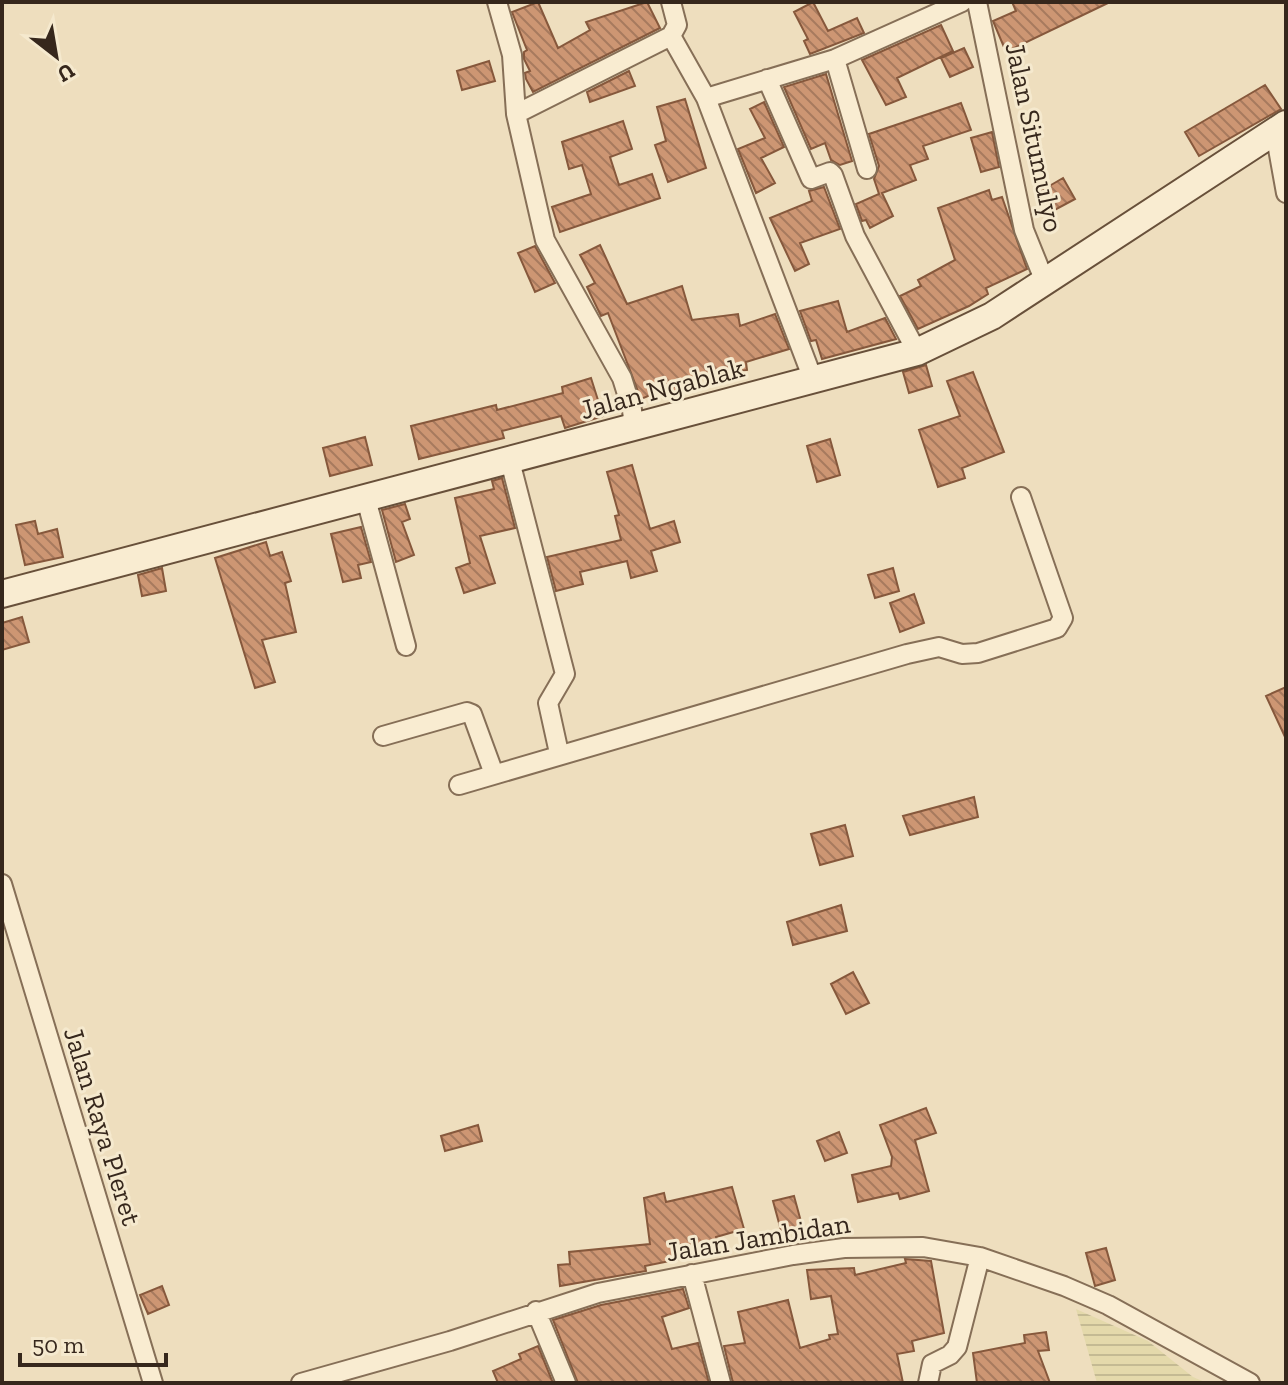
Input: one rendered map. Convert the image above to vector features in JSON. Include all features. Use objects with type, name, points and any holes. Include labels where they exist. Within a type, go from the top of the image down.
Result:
[{"type":"street","points":[[497,2],[512,55],[516,114],[545,240],[622,378],[634,428]]},
{"type":"street","points":[[516,114],[671,36],[677,25],[671,2]]},
{"type":"street","points":[[706,98],[835,59],[962,2]]},
{"type":"street","name":"Jalan Situmulyo","points":[[977,2],[1024,230],[1045,282]]},
{"type":"street","points":[[671,36],[706,98],[814,382]]},
{"type":"street","points":[[835,59],[867,169]]},
{"type":"street","points":[[767,79],[810,179],[830,172],[833,175],[855,236],[917,352]]},
{"type":"street","points":[[1281,128],[1286,193]]},
{"type":"street","name":"Jalan Ngablak","points":[[2,594],[814,382],[917,352],[977,325],[1281,128]]},
{"type":"street","points":[[510,461],[565,674],[548,703],[559,753]]},
{"type":"street","points":[[459,785],[559,753],[907,654],[939,647],[962,654],[978,653],[1057,628],[1063,618],[1021,497]]},
{"type":"street","points":[[366,499],[406,646]]},
{"type":"street","points":[[383,736],[467,712],[472,714],[494,774]]},
{"type":"street","name":"Jalan Raya Pleret","points":[[2,884],[153,1383]]},
{"type":"street","name":"Jalan Jambidan","points":[[301,1383],[450,1341],[598,1293],[844,1248],[923,1247],[980,1257],[1108,1305],[1250,1383]]},
{"type":"street","points":[[928,1383],[932,1364],[950,1355],[957,1347],[980,1257]]},
{"type":"street","points":[[692,1274],[721,1383]]},
{"type":"street","points":[[536,1311],[566,1383]]},
{"type":"shaded area","points":[[1076,1309],[1148,1341],[1193,1377],[1207,1383],[1097,1383]]},
{"type":"building","points":[[538,2],[558,48],[590,30],[586,22],[647,2],[660,28],[533,92],[525,73],[530,71],[524,59],[527,50],[512,12]]},
{"type":"building","points":[[813,2],[828,31],[857,18],[864,33],[810,54],[804,41],[808,39],[794,12]]},
{"type":"building","points":[[1012,2],[1110,2],[1006,52],[993,21],[1016,11]]},
{"type":"building","points":[[941,25],[953,51],[897,78],[906,97],[886,105],[862,60]]},
{"type":"building","points":[[964,48],[973,67],[950,77],[941,58]]},
{"type":"building","points":[[489,61],[495,81],[462,90],[457,71]]},
{"type":"building","points":[[629,71],[635,86],[590,102],[587,92]]},
{"type":"building","points":[[826,74],[852,161],[840,165],[831,160],[825,143],[811,149],[784,87]]},
{"type":"building","points":[[1265,85],[1281,109],[1199,156],[1185,132]]},
{"type":"building","points":[[685,99],[706,168],[668,182],[655,145],[666,141],[657,107]]},
{"type":"building","points":[[764,102],[784,147],[761,158],[775,183],[756,193],[738,149],[765,138],[750,109]]},
{"type":"building","points":[[961,103],[971,130],[923,146],[928,159],[910,165],[916,180],[882,193],[893,216],[870,228],[866,220],[862,221],[856,204],[879,194],[874,179],[879,166],[869,134]]},
{"type":"building","points":[[623,121],[632,149],[610,157],[619,185],[652,174],[660,198],[560,232],[552,207],[591,194],[582,165],[569,169],[562,142]]},
{"type":"building","points":[[992,132],[999,167],[981,172],[971,138]]},
{"type":"building","points":[[1063,178],[1075,199],[1051,212],[1039,192]]},
{"type":"building","points":[[824,187],[840,229],[800,243],[809,264],[795,271],[770,218],[812,201],[809,191]]},
{"type":"building","points":[[989,190],[992,200],[1002,197],[1027,269],[986,288],[988,294],[969,306],[918,329],[900,296],[921,286],[918,280],[955,260],[938,208]]},
{"type":"building","points":[[600,245],[627,304],[682,286],[692,320],[738,314],[740,326],[775,314],[789,349],[746,362],[747,370],[727,373],[726,370],[685,384],[687,389],[668,396],[665,389],[641,399],[608,313],[601,316],[587,287],[595,283],[580,255]]},
{"type":"building","points":[[535,246],[555,283],[535,292],[518,253]]},
{"type":"building","points":[[838,301],[847,332],[885,318],[896,339],[822,359],[816,340],[811,341],[800,311]]},
{"type":"building","points":[[926,365],[932,386],[909,393],[903,372]]},
{"type":"building","points":[[973,372],[1004,452],[962,468],[965,478],[938,487],[919,430],[960,416],[947,381]]},
{"type":"building","points":[[591,378],[603,416],[565,428],[561,416],[502,431],[504,438],[419,459],[411,426],[496,405],[497,410],[563,393],[562,387]]},
{"type":"building","points":[[365,437],[372,465],[330,476],[323,448]]},
{"type":"building","points":[[830,439],[840,475],[817,482],[807,446]]},
{"type":"building","points":[[632,465],[650,529],[674,521],[680,542],[651,551],[657,571],[631,578],[627,561],[580,572],[583,584],[556,591],[547,557],[621,540],[615,516],[619,515],[607,472]]},
{"type":"building","points":[[502,478],[515,528],[480,536],[495,583],[464,593],[456,568],[470,563],[455,498],[494,489],[492,481]]},
{"type":"building","points":[[405,504],[410,519],[402,522],[414,555],[396,562],[382,510]]},
{"type":"building","points":[[35,521],[38,534],[57,529],[63,557],[25,565],[16,525]]},
{"type":"building","points":[[361,527],[371,562],[358,565],[361,578],[343,582],[331,534]]},
{"type":"building","points":[[266,542],[270,556],[282,552],[291,581],[285,583],[296,632],[262,640],[275,682],[255,688],[215,558]]},
{"type":"building","points":[[162,568],[166,591],[142,596],[138,575]]},
{"type":"building","points":[[893,568],[899,591],[875,598],[868,575]]},
{"type":"building","points":[[914,594],[924,623],[900,632],[890,603]]},
{"type":"building","points":[[22,617],[29,642],[2,650],[2,623]]},
{"type":"building","points":[[1286,687],[1286,739],[1266,696]]},
{"type":"building","points":[[974,797],[978,817],[910,835],[903,816]]},
{"type":"building","points":[[845,825],[853,856],[820,865],[811,834]]},
{"type":"building","points":[[841,905],[847,931],[793,945],[787,922]]},
{"type":"building","points":[[853,972],[869,1003],[846,1014],[831,984]]},
{"type":"building","points":[[926,1108],[936,1133],[915,1140],[929,1191],[900,1199],[898,1193],[858,1202],[852,1175],[891,1166],[892,1157],[880,1125]]},
{"type":"building","points":[[478,1125],[482,1141],[445,1151],[441,1136]]},
{"type":"building","points":[[839,1132],[847,1153],[825,1161],[817,1141]]},
{"type":"building","points":[[732,1187],[744,1229],[716,1237],[719,1251],[645,1266],[646,1271],[560,1286],[558,1265],[570,1264],[569,1252],[650,1244],[644,1198],[664,1193],[666,1202]]},
{"type":"building","points":[[794,1196],[803,1229],[782,1234],[773,1201]]},
{"type":"building","points":[[1106,1248],[1115,1280],[1095,1286],[1086,1253]]},
{"type":"building","points":[[905,1259],[931,1261],[944,1333],[912,1341],[914,1351],[897,1354],[903,1383],[733,1383],[724,1346],[745,1343],[738,1312],[788,1300],[800,1348],[830,1339],[829,1335],[838,1334],[831,1296],[811,1299],[807,1270],[854,1268],[855,1275],[906,1263]]},
{"type":"building","points":[[162,1286],[169,1305],[148,1314],[140,1295]]},
{"type":"building","points":[[683,1289],[689,1308],[662,1317],[672,1349],[698,1343],[709,1383],[578,1383],[553,1320],[601,1305]]},
{"type":"building","points":[[1046,1332],[1049,1350],[1038,1351],[1050,1383],[977,1383],[973,1353],[1025,1343],[1024,1335]]},
{"type":"building","points":[[538,1346],[553,1383],[498,1383],[493,1371],[521,1359],[519,1354]]}]
